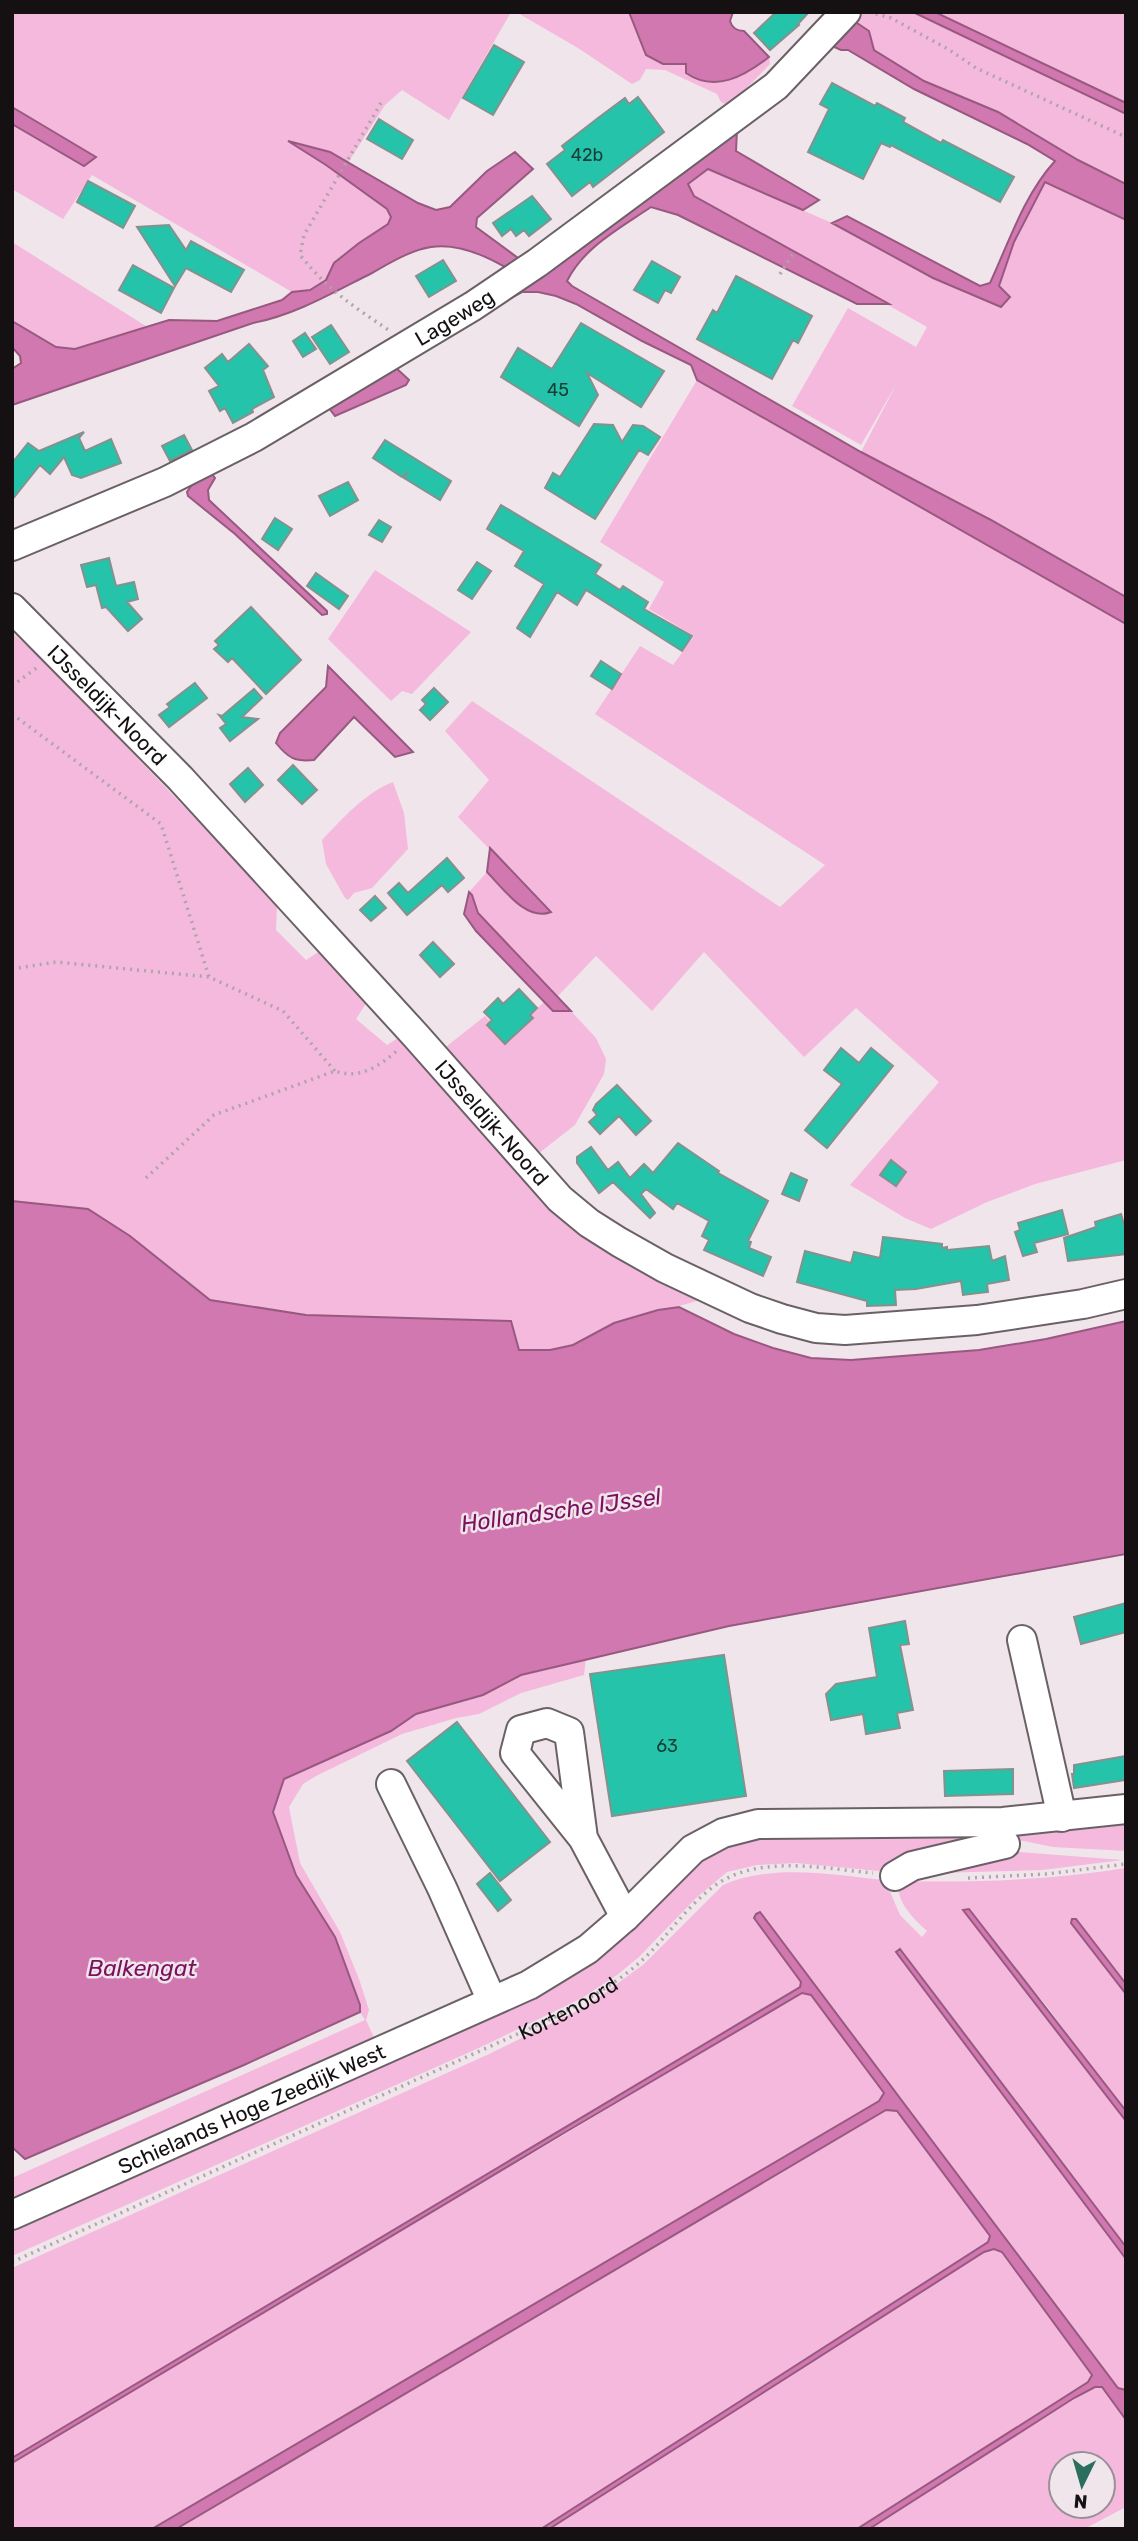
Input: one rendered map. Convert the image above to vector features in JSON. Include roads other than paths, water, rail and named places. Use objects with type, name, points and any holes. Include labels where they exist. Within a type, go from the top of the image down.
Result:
[{"type":"street","name":"Lageweg","points":[[12,546],[165,482],[254,437],[526,271],[776,86],[846,12]]},
{"type":"street","name":"IJsseldijk-Noord","points":[[12,608],[180,778],[416,1036],[560,1199],[589,1223],[665,1268],[750,1308],[816,1328],[897,1328],[977,1321],[1083,1304],[1126,1294]]},
{"type":"street","points":[[1022,1640],[1062,1817]]},
{"type":"street","points":[[390,1784],[442,1888],[492,2001]]},
{"type":"street","name":"Kortenoord","points":[[492,2001],[530,1985],[588,1949],[625,1917],[693,1849],[723,1833],[758,1824],[1003,1822],[1126,1809]]},
{"type":"street","points":[[583,1838],[625,1917]]},
{"type":"street","points":[[895,1876],[912,1866],[1005,1844]]},
{"type":"street","name":"Schielands Hoge Zeedijk West","points":[[12,2215],[492,2001]]},
{"type":"water","points":[[629,12],[733,12],[730,21],[733,27],[744,31],[769,57],[729,80],[708,82],[697,79],[686,73],[686,64],[663,64],[646,55]]},
{"type":"water","points":[[913,12],[935,12],[1126,103],[1126,114]]},
{"type":"water","points":[[854,21],[869,31],[874,50],[924,81],[998,112],[1078,160],[1126,184],[1126,220],[1045,182],[1014,242],[999,286],[1010,297],[1001,307],[933,278],[832,223],[847,216],[980,286],[990,283],[1026,204],[1055,161],[1027,144],[914,89],[848,50],[834,47],[839,33]]},
{"type":"water","points":[[12,107],[96,157],[84,166],[12,124]]},
{"type":"water","points":[[737,130],[736,151],[819,200],[803,210],[708,169],[688,184],[694,196],[889,304],[857,304],[678,215],[651,207],[593,248],[567,281],[861,452],[991,520],[1126,597],[1126,624],[697,380],[691,365],[576,304],[538,292],[522,292],[491,309],[521,277],[490,259],[455,247],[431,247],[416,251],[299,309],[12,405],[12,369],[21,363],[20,356],[12,347],[12,321],[56,347],[75,349],[169,320],[217,321],[282,300],[292,292],[310,290],[326,280],[334,263],[388,224],[391,217],[387,209],[288,141],[330,152],[418,203],[436,210],[450,207],[487,171],[515,152],[533,169],[477,218],[476,227],[533,269]]},
{"type":"water","points":[[395,367],[409,380],[406,385],[335,416],[329,408]]},
{"type":"water","points":[[212,474],[215,478],[208,490],[209,500],[327,611],[327,614],[322,615],[235,534],[188,496],[187,492],[193,483]]},
{"type":"water","points":[[328,666],[413,752],[395,757],[354,717],[314,760],[292,758],[284,752],[276,743],[280,733],[326,687]]},
{"type":"water","points":[[490,848],[551,912],[542,914],[524,908],[487,872]]},
{"type":"water","points":[[469,892],[478,913],[571,1011],[553,1011],[476,931],[464,914]]},
{"type":"water","points":[[12,1201],[88,1209],[130,1236],[210,1300],[306,1315],[511,1321],[519,1350],[550,1350],[573,1345],[614,1323],[658,1310],[679,1307],[734,1334],[773,1348],[811,1358],[851,1360],[979,1350],[1046,1339],[1126,1321],[1126,1554],[729,1626],[521,1675],[483,1695],[416,1714],[391,1731],[284,1779],[273,1812],[296,1875],[335,1937],[360,2005],[360,2012],[25,2159],[12,2147]]},
{"type":"water","points":[[969,1909],[1126,2111],[1126,2121],[963,1910]]},
{"type":"water","points":[[760,1912],[1118,2388],[1126,2390],[1126,2420],[1102,2387],[1095,2387],[869,2529],[857,2529],[1088,2382],[1092,2375],[1002,2252],[994,2249],[984,2252],[549,2529],[541,2529],[988,2242],[990,2236],[897,2111],[886,2110],[176,2529],[152,2529],[879,2101],[884,2093],[811,1995],[802,1993],[12,2463],[12,2458],[800,1987],[801,1982],[754,1918]]},
{"type":"water","points":[[1072,1919],[1076,1919],[1126,1984],[1126,1994],[1071,1923]]},
{"type":"water","points":[[900,1949],[1126,2247],[1126,2259],[896,1952]]},
{"type":"water label","name":"Hollandsche IJssel","points":[[561,1510]]},
{"type":"water label","name":"Balkengat","points":[[142,1968]]}]
